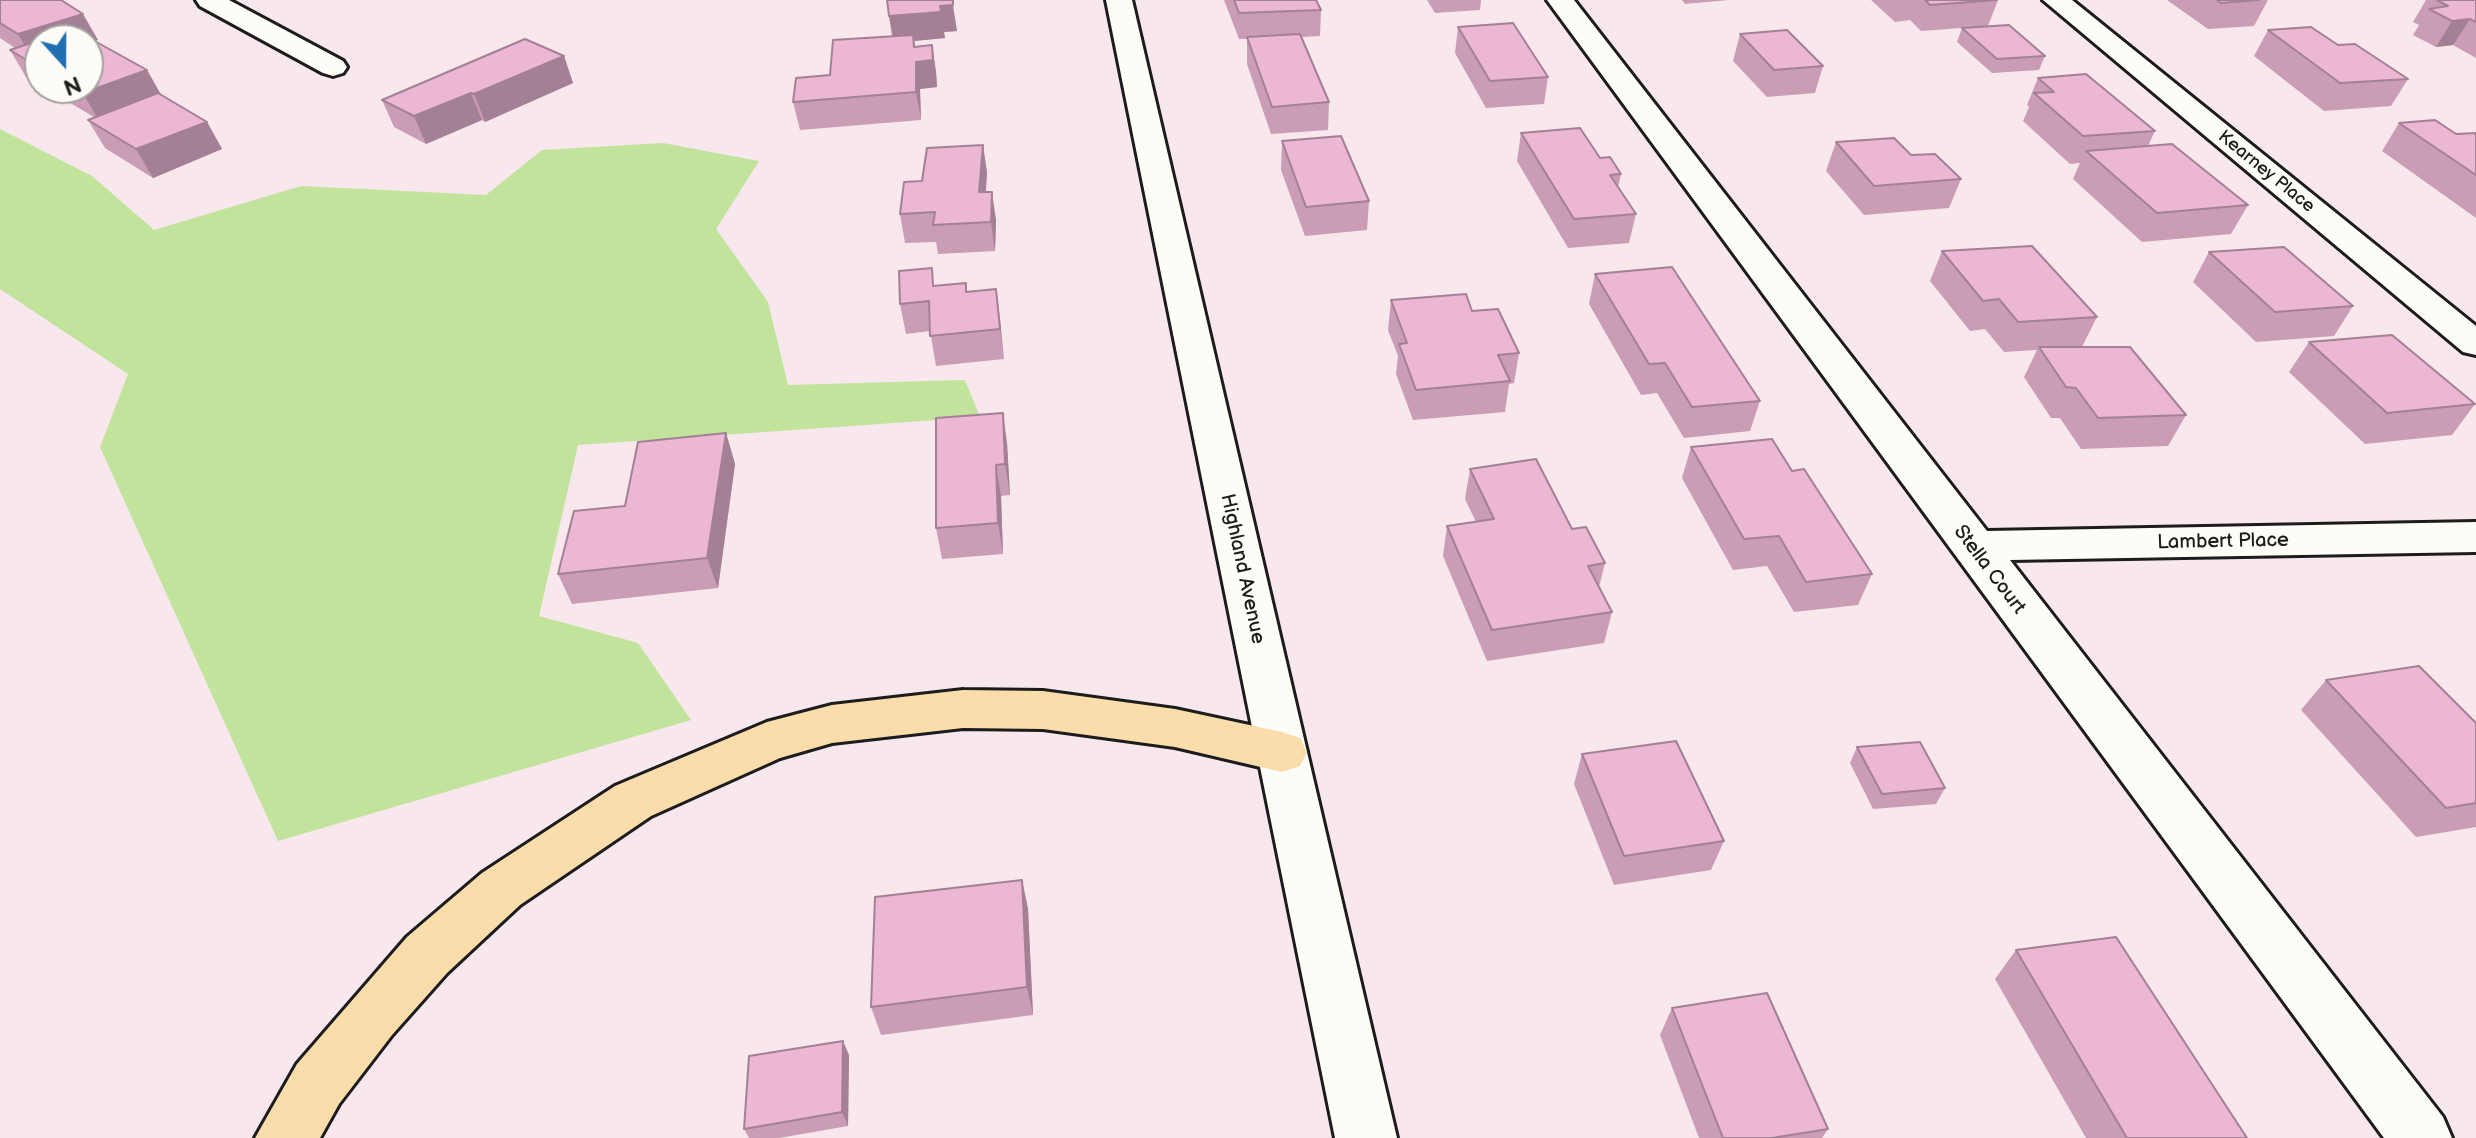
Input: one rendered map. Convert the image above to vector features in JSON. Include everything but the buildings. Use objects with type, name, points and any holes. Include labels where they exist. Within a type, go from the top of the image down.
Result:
[{"type":"highway","points":[[286,1138],[318,1084],[372,1016],[427,955],[501,889],[633,801],[767,742],[832,724],[900,714],[963,709],[1043,710],[1175,728],[1282,752]]},
{"type":"street","points":[[209,0],[333,67]]},
{"type":"street","name":"Highland Avenue","points":[[1119,0],[1366,1138]]},
{"type":"street","name":"Stella Court","points":[[1560,0],[1970,546],[2421,1138]]},
{"type":"street","name":"Kearney Place","points":[[2056,0],[2476,344]]},
{"type":"street","name":"Lambert Place","points":[[1970,546],[2476,537]]},
{"type":"green space","points":[[0,129],[92,176],[154,230],[301,186],[486,195],[542,150],[663,143],[759,161],[716,229],[768,302],[788,385],[965,380],[980,417],[578,445],[539,616],[638,643],[691,720],[278,841],[100,447],[128,374],[0,289]]}]
